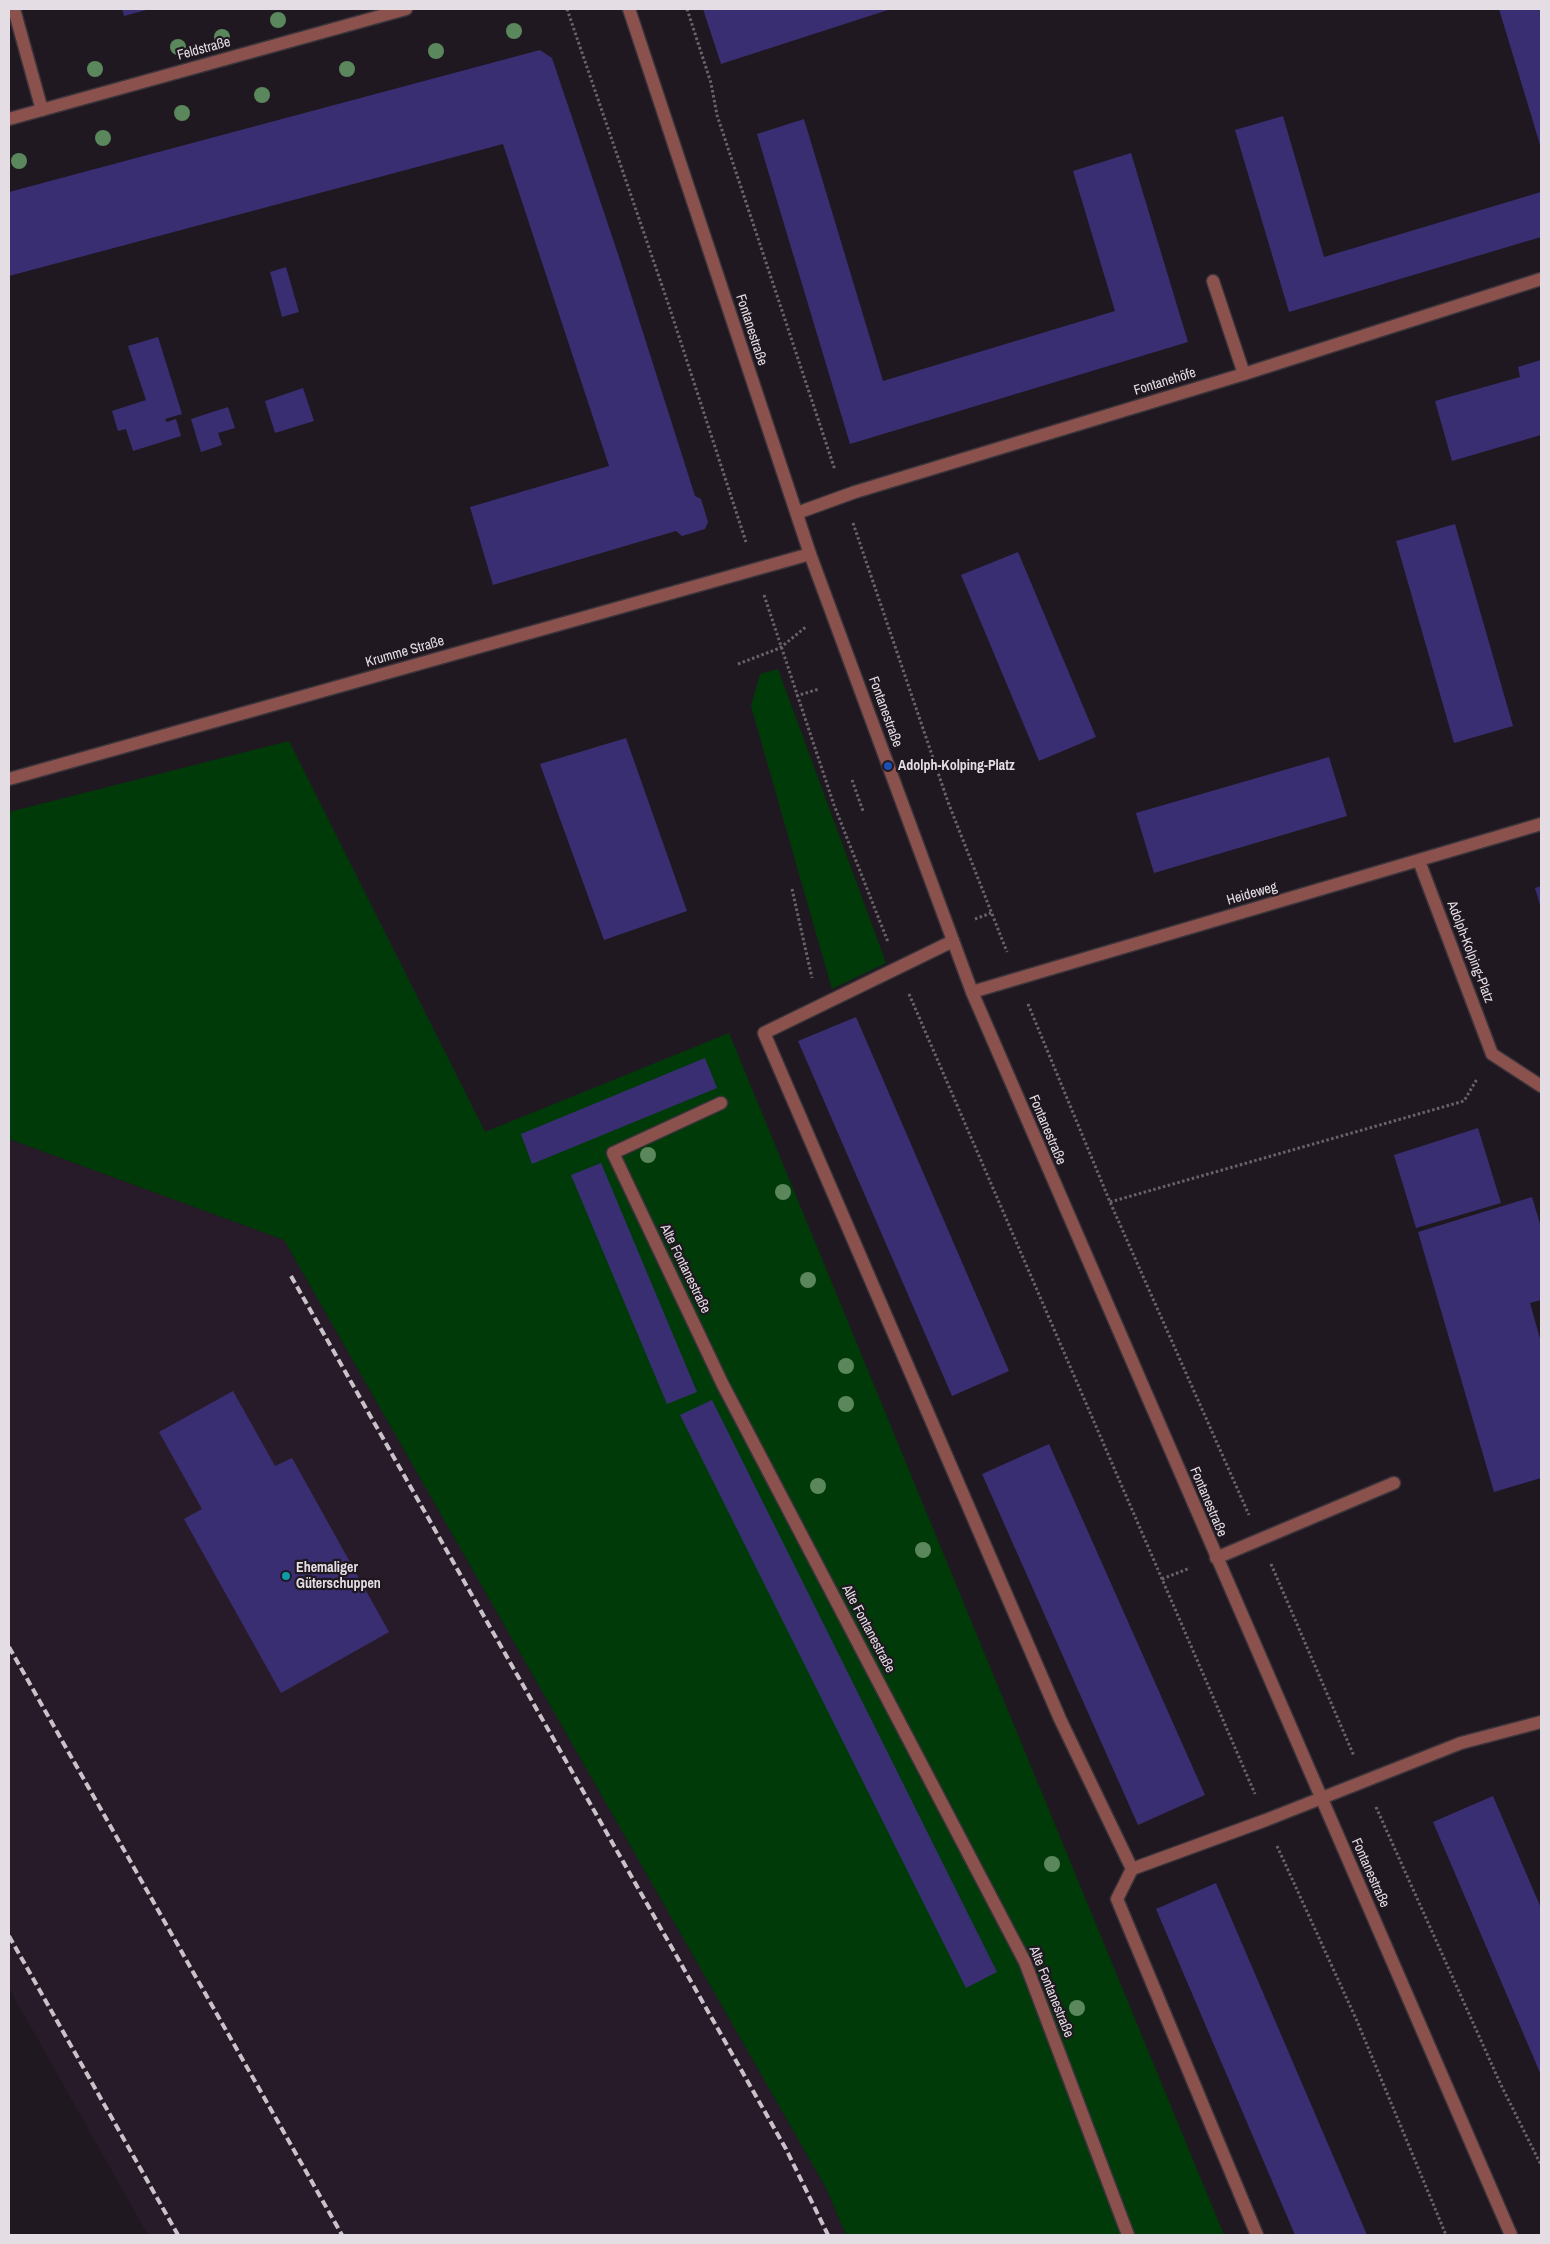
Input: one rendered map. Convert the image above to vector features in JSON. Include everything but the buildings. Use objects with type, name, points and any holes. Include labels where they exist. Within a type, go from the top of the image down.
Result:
[{"type":"street","points":[[14,9],[42,110]]},
{"type":"street","name":"Feldstraße","points":[[9,119],[406,9]]},
{"type":"street","name":"Fontanestraße","points":[[628,9],[810,554],[972,992],[1511,2235]]},
{"type":"street","name":"Fontanehöfe","points":[[796,513],[855,492],[1244,374],[1541,280]]},
{"type":"street","points":[[1213,281],[1244,374]]},
{"type":"street","name":"Krumme Straße","points":[[9,779],[810,554]]},
{"type":"street","name":"Heideweg","points":[[972,992],[1541,824]]},
{"type":"street","name":"Adolph-Kolping-Platz","points":[[1419,861],[1492,1054]]},
{"type":"street","points":[[953,941],[764,1033],[1056,1710],[1132,1869]]},
{"type":"street","points":[[1492,1054],[1541,1086]]},
{"type":"street","name":"Alte Fontanestraße","points":[[721,1104],[613,1153],[722,1383],[1025,1962],[1128,2235]]},
{"type":"street","points":[[1216,1558],[1394,1482]]},
{"type":"street","points":[[1257,2235],[1117,1899],[1132,1869],[1321,1799],[1461,1743],[1541,1722]]},
{"type":"path","points":[[566,9],[669,306],[796,696],[834,805],[898,968],[1266,1820],[1357,2021],[1446,2235]]},
{"type":"path","points":[[687,9],[711,84],[720,124],[844,497],[945,793],[991,913],[1110,1202],[1500,2085],[1541,2165]]},
{"type":"path","points":[[738,664],[780,648],[830,608]]},
{"type":"path","points":[[796,696],[818,689]]},
{"type":"path","points":[[852,780],[863,810]]},
{"type":"path","points":[[792,889],[819,1006]]},
{"type":"path","points":[[974,920],[991,913]]},
{"type":"path","points":[[1110,1202],[1464,1101],[1492,1054]]},
{"type":"shaded area","points":[[9,1139],[284,1240],[826,2188],[846,2235],[148,2235],[9,1988]]},
{"type":"green space","points":[[778,669],[886,963],[832,989],[751,706],[760,674]]},
{"type":"green space","points":[[289,741],[485,1132],[729,1033],[1224,2235],[846,2235],[826,2188],[284,1240],[9,1139],[9,812]]},
{"type":"railway","points":[[291,1276],[786,2149],[828,2235]]},
{"type":"railway","points":[[9,1647],[342,2235]]},
{"type":"railway","points":[[9,1936],[178,2235]]},
{"type":"place","name":"Adolph-Kolping-Platz","points":[[888,766]]},
{"type":"place","name":"Ehemaliger Güterschuppen","points":[[286,1576]]}]
